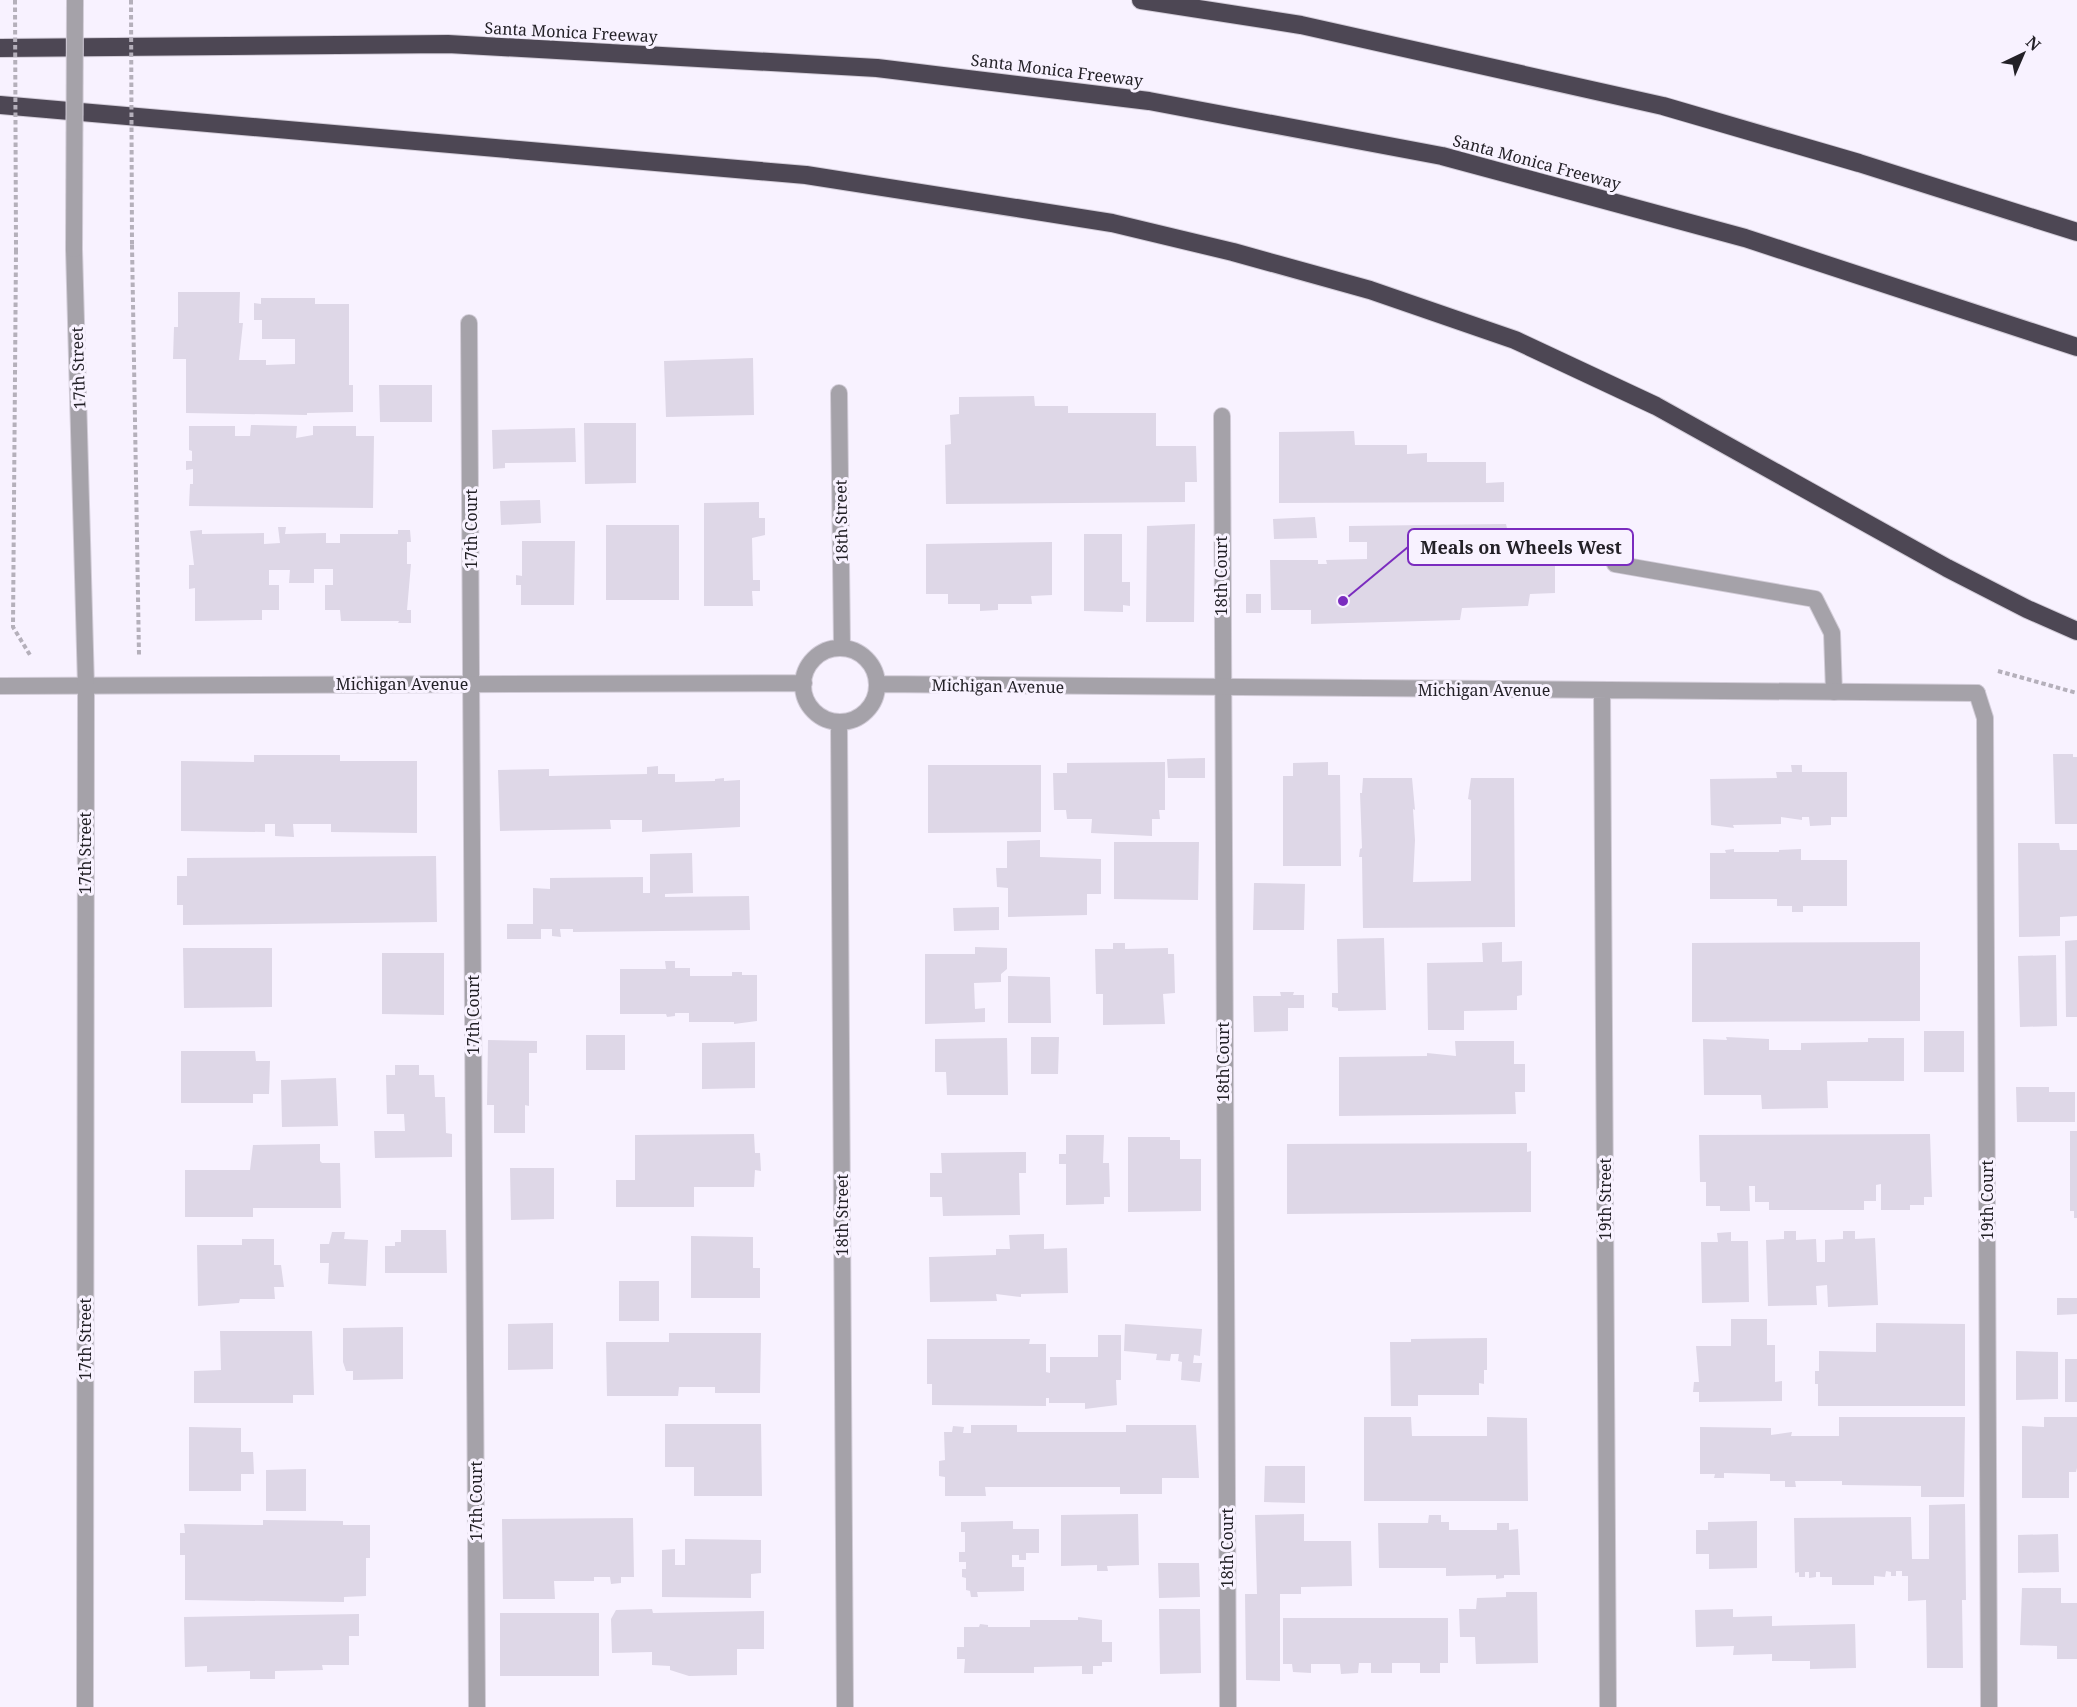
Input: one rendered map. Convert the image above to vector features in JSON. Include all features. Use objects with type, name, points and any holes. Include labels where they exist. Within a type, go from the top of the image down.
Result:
[{"type":"highway","points":[[1141,0],[1301,25],[1663,106],[1859,163],[2077,232]]},
{"type":"highway","name":"Santa Monica Freeway","points":[[0,48],[448,44],[877,68],[1149,101],[1442,156],[1745,238],[2077,347]]},
{"type":"highway","points":[[0,105],[806,175],[1112,223],[1233,252],[1370,290],[1515,340],[1656,406],[1947,568],[2027,609],[2077,631]]},
{"type":"street","name":"17th Street","points":[[75,0],[74,249],[86,686],[85,1707]]},
{"type":"street","name":"17th Court","points":[[470,323],[477,1707]]},
{"type":"street","name":"18th Street","points":[[839,393],[842,648]]},
{"type":"street","name":"18th Court","points":[[1222,416],[1221,688],[1227,1707]]},
{"type":"street","points":[[1615,564],[1815,599],[1832,633],[1834,692]]},
{"type":"street","points":[[842,648],[859,653],[869,662],[877,684],[876,696],[870,707],[851,721],[839,722],[828,720],[809,705],[804,683],[813,660],[823,652],[842,648]]},
{"type":"street","name":"Michigan Avenue","points":[[0,686],[804,683]]},
{"type":"street","name":"Michigan Avenue","points":[[877,684],[1977,693]]},
{"type":"street","name":"19th Street","points":[[1602,690],[1608,1707]]},
{"type":"street","name":"19th Court","points":[[1977,693],[1985,718],[1989,1707]]},
{"type":"street","name":"18th Street","points":[[839,722],[845,1707]]},
{"type":"path","points":[[15,0],[13,627],[31,656]]},
{"type":"path","points":[[131,0],[132,245],[139,665]]},
{"type":"path","points":[[1977,693],[1998,670],[2077,693]]},
{"type":"building","points":[[178,292],[240,292],[239,323],[243,323],[239,360],[266,360],[266,365],[295,364],[295,339],[262,339],[262,320],[254,320],[254,303],[261,304],[261,298],[315,298],[315,304],[349,304],[349,385],[353,385],[353,412],[307,413],[307,415],[186,413],[186,359],[173,359],[174,327],[178,327]]},
{"type":"building","points":[[753,358],[754,415],[666,417],[664,361]]},
{"type":"building","points":[[379,385],[432,385],[432,422],[380,422]]},
{"type":"building","points":[[1034,396],[1035,406],[1068,406],[1068,413],[1156,413],[1156,446],[1196,446],[1197,482],[1185,482],[1185,502],[946,504],[945,445],[951,444],[950,415],[959,414],[959,397]]},
{"type":"building","points":[[584,423],[636,423],[636,483],[585,484]]},
{"type":"building","points":[[251,425],[297,426],[296,438],[313,435],[313,426],[356,426],[356,436],[374,436],[373,508],[189,506],[193,469],[186,470],[186,461],[192,461],[192,451],[189,450],[189,426],[235,426],[235,436],[250,436]]},
{"type":"building","points":[[575,428],[576,462],[505,463],[505,468],[493,469],[492,430]]},
{"type":"building","points":[[1354,431],[1355,445],[1407,445],[1407,454],[1427,453],[1427,462],[1486,462],[1486,483],[1504,482],[1504,502],[1279,503],[1279,432]]},
{"type":"building","points":[[540,500],[541,523],[501,525],[500,501]]},
{"type":"building","points":[[759,502],[759,518],[765,518],[765,535],[752,538],[753,580],[760,580],[760,591],[752,591],[753,606],[704,606],[704,503]]},
{"type":"building","points":[[1315,517],[1317,538],[1274,539],[1273,519]]},
{"type":"building","points":[[1195,524],[1194,622],[1146,622],[1147,526]]},
{"type":"building","points":[[1506,524],[1507,528],[1530,528],[1531,554],[1555,555],[1555,593],[1530,594],[1528,606],[1462,608],[1460,620],[1311,624],[1311,610],[1271,610],[1270,560],[1318,560],[1318,564],[1327,564],[1326,560],[1367,559],[1367,542],[1349,542],[1349,526]]},
{"type":"building","points":[[606,525],[679,525],[679,600],[606,600]]},
{"type":"building","points":[[278,527],[286,527],[285,534],[326,533],[326,543],[340,543],[340,534],[398,534],[398,530],[410,530],[411,542],[407,542],[407,564],[411,564],[407,610],[411,610],[411,623],[341,621],[340,610],[325,610],[325,585],[333,585],[333,569],[314,569],[314,583],[289,583],[290,570],[269,570],[269,585],[279,585],[279,610],[262,610],[262,620],[195,621],[195,588],[189,589],[189,565],[194,565],[190,531],[202,530],[202,534],[264,533],[264,544],[280,543]]},
{"type":"building","points":[[1084,534],[1122,534],[1122,582],[1130,582],[1130,606],[1123,605],[1123,612],[1084,611]]},
{"type":"building","points":[[522,541],[575,541],[574,605],[521,605],[521,585],[516,585],[516,575],[522,576]]},
{"type":"building","points":[[1052,542],[1052,595],[1031,596],[1032,604],[998,604],[998,610],[980,611],[980,604],[948,604],[948,594],[926,594],[926,544]]},
{"type":"building","points":[[1246,594],[1261,594],[1261,613],[1246,613]]},
{"type":"building","points":[[2053,754],[2073,754],[2073,757],[2077,757],[2077,824],[2055,824]]},
{"type":"building","points":[[254,755],[340,755],[340,761],[417,761],[417,833],[331,832],[331,824],[293,824],[294,837],[275,836],[275,824],[265,824],[265,832],[181,831],[181,761],[254,762]]},
{"type":"building","points":[[1205,758],[1205,778],[1168,778],[1167,759]]},
{"type":"building","points":[[1165,762],[1165,810],[1159,810],[1160,819],[1152,819],[1152,836],[1091,833],[1092,819],[1067,819],[1066,810],[1054,810],[1053,773],[1067,773],[1067,763]]},
{"type":"building","points":[[1328,762],[1328,775],[1340,775],[1341,866],[1283,866],[1283,776],[1293,776],[1293,763]]},
{"type":"building","points":[[928,765],[1041,765],[1041,832],[928,833]]},
{"type":"building","points":[[1791,765],[1802,765],[1802,772],[1847,772],[1847,817],[1831,817],[1831,825],[1810,826],[1809,817],[1802,817],[1802,820],[1781,817],[1781,824],[1733,825],[1734,828],[1711,825],[1710,779],[1777,778],[1776,772],[1792,772]]},
{"type":"building","points":[[658,766],[658,774],[675,774],[675,782],[715,781],[715,779],[724,778],[724,781],[740,780],[740,827],[642,832],[642,820],[610,820],[611,829],[500,831],[498,770],[549,769],[549,776],[647,774],[647,767]]},
{"type":"building","points":[[1363,778],[1412,778],[1415,810],[1413,809],[1415,840],[1413,882],[1471,881],[1471,800],[1468,799],[1471,778],[1514,778],[1515,927],[1363,928],[1362,857],[1359,857],[1362,848],[1360,793],[1362,793]]},
{"type":"building","points":[[1040,840],[1040,857],[1101,859],[1101,894],[1087,894],[1087,915],[1008,917],[1008,888],[997,887],[996,868],[1007,868],[1007,841]]},
{"type":"building","points":[[1114,842],[1199,842],[1198,900],[1114,899]]},
{"type":"building","points":[[2018,843],[2059,843],[2060,850],[2077,850],[2077,916],[2060,917],[2060,936],[2019,937]]},
{"type":"building","points":[[1734,849],[1734,852],[1779,852],[1779,850],[1801,849],[1801,860],[1847,860],[1847,906],[1803,906],[1803,912],[1792,912],[1792,906],[1777,906],[1777,899],[1710,899],[1710,853],[1726,853],[1725,850]]},
{"type":"building","points":[[692,853],[693,893],[665,894],[665,897],[749,896],[750,930],[573,932],[573,929],[560,929],[561,937],[552,936],[552,929],[541,929],[541,939],[507,939],[507,924],[533,924],[533,888],[550,889],[550,878],[643,877],[643,893],[650,893],[650,854]]},
{"type":"building","points":[[436,856],[437,922],[183,925],[183,905],[177,905],[177,876],[187,876],[187,858]]},
{"type":"building","points":[[1254,883],[1305,884],[1304,930],[1253,930]]},
{"type":"building","points":[[999,907],[999,930],[954,931],[953,908]]},
{"type":"building","points":[[1384,938],[1386,1010],[1338,1011],[1338,1008],[1332,1007],[1332,993],[1338,993],[1337,939]]},
{"type":"building","points":[[2077,940],[2077,1017],[2066,1017],[2065,941]]},
{"type":"building","points":[[1502,942],[1502,962],[1522,961],[1522,995],[1517,996],[1517,1010],[1464,1011],[1464,1030],[1428,1030],[1427,963],[1483,962],[1482,943]]},
{"type":"building","points":[[1920,942],[1920,1021],[1692,1022],[1692,943]]},
{"type":"building","points":[[1113,943],[1125,943],[1125,949],[1168,948],[1168,954],[1174,954],[1175,993],[1163,994],[1165,1024],[1103,1025],[1103,994],[1096,994],[1095,949],[1113,949]]},
{"type":"building","points":[[975,947],[1007,948],[1007,969],[1001,974],[1001,982],[974,983],[975,1009],[985,1008],[985,1022],[925,1024],[925,954],[975,954]]},
{"type":"building","points":[[183,948],[272,948],[272,1007],[184,1008]]},
{"type":"building","points":[[382,953],[444,953],[444,1015],[382,1014]]},
{"type":"building","points":[[2056,955],[2057,1026],[2020,1027],[2018,956]]},
{"type":"building","points":[[665,961],[675,961],[675,968],[690,968],[690,976],[732,976],[732,972],[757,975],[757,1021],[734,1024],[734,1022],[689,1022],[689,1013],[675,1013],[675,1016],[667,1017],[666,1014],[620,1014],[620,969],[666,969]]},
{"type":"building","points":[[1008,976],[1050,977],[1051,1023],[1008,1023]]},
{"type":"building","points":[[1280,992],[1304,995],[1304,1008],[1288,1008],[1288,1031],[1254,1032],[1253,996],[1281,996]]},
{"type":"building","points":[[1924,1031],[1964,1031],[1964,1072],[1924,1072]]},
{"type":"building","points":[[586,1035],[625,1035],[625,1070],[586,1070]]},
{"type":"building","points":[[1031,1037],[1059,1037],[1058,1074],[1031,1074]]},
{"type":"building","points":[[1726,1037],[1769,1039],[1769,1050],[1801,1050],[1801,1043],[1868,1042],[1868,1038],[1904,1038],[1904,1081],[1827,1081],[1828,1108],[1762,1109],[1761,1095],[1704,1095],[1703,1039],[1727,1040]]},
{"type":"building","points":[[1007,1038],[1008,1095],[947,1095],[946,1072],[935,1072],[935,1039]]},
{"type":"building","points":[[488,1040],[537,1041],[537,1053],[529,1053],[529,1106],[525,1105],[525,1133],[494,1133],[494,1105],[487,1105]]},
{"type":"building","points":[[1455,1041],[1514,1041],[1514,1064],[1525,1064],[1525,1092],[1515,1092],[1516,1114],[1339,1116],[1339,1057],[1427,1056],[1427,1053],[1456,1056]]},
{"type":"building","points":[[755,1042],[755,1088],[702,1089],[702,1043]]},
{"type":"building","points":[[181,1051],[255,1051],[256,1061],[270,1061],[269,1094],[253,1094],[253,1103],[181,1103]]},
{"type":"building","points":[[395,1065],[419,1065],[419,1075],[434,1075],[435,1097],[445,1097],[446,1133],[452,1134],[452,1157],[375,1158],[374,1131],[405,1131],[404,1114],[387,1114],[386,1075],[395,1075]]},
{"type":"building","points":[[336,1078],[338,1126],[282,1127],[281,1080]]},
{"type":"building","points":[[2016,1087],[2049,1087],[2049,1092],[2075,1092],[2075,1122],[2017,1122]]},
{"type":"building","points":[[2070,1131],[2077,1131],[2077,1218],[2074,1218],[2074,1211],[2070,1211]]},
{"type":"building","points":[[754,1134],[755,1153],[760,1153],[761,1171],[755,1170],[754,1187],[694,1187],[694,1207],[616,1207],[616,1180],[635,1180],[635,1135]]},
{"type":"building","points":[[1930,1134],[1932,1197],[1924,1197],[1924,1205],[1910,1205],[1910,1210],[1881,1210],[1881,1184],[1876,1185],[1876,1201],[1864,1201],[1864,1210],[1769,1210],[1769,1202],[1755,1202],[1755,1186],[1749,1186],[1750,1211],[1720,1211],[1720,1206],[1706,1206],[1706,1182],[1700,1182],[1699,1135]]},
{"type":"building","points":[[1066,1135],[1104,1135],[1103,1163],[1109,1163],[1110,1197],[1104,1197],[1104,1204],[1066,1205],[1066,1164],[1059,1164],[1059,1154],[1066,1154]]},
{"type":"building","points":[[1128,1137],[1170,1137],[1170,1140],[1180,1140],[1180,1159],[1201,1159],[1201,1211],[1128,1212]]},
{"type":"building","points":[[1527,1143],[1527,1152],[1531,1151],[1531,1212],[1287,1214],[1287,1144]]},
{"type":"building","points":[[320,1144],[322,1163],[340,1163],[341,1208],[253,1208],[253,1217],[185,1217],[185,1170],[250,1170],[253,1145]]},
{"type":"building","points":[[1026,1152],[1026,1173],[1019,1173],[1020,1215],[943,1216],[942,1197],[930,1197],[930,1173],[942,1173],[941,1153]]},
{"type":"building","points":[[510,1168],[554,1168],[554,1219],[511,1220]]},
{"type":"building","points":[[401,1230],[446,1230],[447,1273],[385,1273],[385,1246],[395,1246],[395,1242],[401,1242]]},
{"type":"building","points":[[1784,1231],[1796,1231],[1796,1240],[1816,1239],[1817,1262],[1825,1262],[1825,1240],[1843,1239],[1843,1231],[1855,1231],[1855,1239],[1875,1238],[1878,1305],[1828,1307],[1827,1285],[1816,1286],[1817,1305],[1768,1306],[1766,1240],[1784,1239]]},
{"type":"building","points":[[332,1232],[345,1232],[344,1239],[368,1240],[366,1286],[328,1284],[329,1263],[320,1263],[320,1244],[329,1244]]},
{"type":"building","points":[[1731,1232],[1731,1241],[1748,1241],[1749,1302],[1702,1303],[1701,1242],[1718,1242],[1717,1233]]},
{"type":"building","points":[[1044,1234],[1044,1249],[1067,1248],[1068,1293],[1021,1294],[1021,1297],[996,1294],[997,1301],[930,1302],[929,1257],[996,1255],[996,1249],[1010,1249],[1009,1235]]},
{"type":"building","points":[[691,1236],[753,1237],[753,1268],[760,1268],[760,1298],[691,1298]]},
{"type":"building","points":[[242,1239],[274,1239],[274,1265],[281,1265],[284,1287],[274,1287],[275,1299],[240,1299],[239,1303],[198,1306],[197,1245],[242,1245]]},
{"type":"building","points":[[619,1281],[659,1281],[659,1321],[619,1321]]},
{"type":"building","points":[[2057,1298],[2077,1298],[2077,1314],[2057,1315]]},
{"type":"building","points":[[1731,1319],[1767,1319],[1767,1345],[1775,1345],[1775,1382],[1782,1381],[1782,1401],[1699,1402],[1699,1392],[1693,1392],[1694,1382],[1699,1382],[1696,1346],[1731,1346]]},
{"type":"building","points":[[553,1323],[553,1369],[508,1370],[508,1324]]},
{"type":"building","points":[[1876,1323],[1965,1324],[1965,1406],[1818,1406],[1818,1384],[1815,1384],[1815,1371],[1819,1371],[1819,1351],[1876,1352]]},
{"type":"building","points":[[1125,1324],[1202,1329],[1200,1356],[1194,1355],[1193,1363],[1202,1363],[1200,1382],[1181,1380],[1182,1362],[1178,1361],[1179,1354],[1171,1354],[1170,1361],[1156,1360],[1157,1354],[1124,1351]]},
{"type":"building","points":[[403,1327],[403,1379],[353,1380],[353,1371],[346,1371],[343,1362],[343,1328]]},
{"type":"building","points":[[220,1331],[312,1331],[314,1395],[293,1395],[293,1403],[194,1403],[194,1371],[221,1370]]},
{"type":"building","points":[[669,1333],[761,1333],[760,1393],[715,1393],[715,1387],[679,1387],[678,1396],[607,1396],[606,1342],[669,1342]]},
{"type":"building","points":[[1098,1335],[1121,1335],[1121,1380],[1116,1380],[1117,1405],[1085,1409],[1085,1403],[1049,1403],[1049,1398],[1046,1398],[1046,1406],[932,1405],[932,1384],[927,1384],[927,1339],[1030,1339],[1029,1344],[1046,1344],[1046,1372],[1050,1373],[1050,1357],[1098,1357]]},
{"type":"building","points":[[1487,1338],[1487,1370],[1484,1370],[1484,1384],[1479,1383],[1479,1395],[1418,1395],[1418,1406],[1391,1406],[1390,1342],[1411,1342],[1411,1339]]},
{"type":"building","points":[[2016,1351],[2058,1352],[2058,1399],[2016,1400]]},
{"type":"building","points":[[2065,1359],[2077,1359],[2077,1402],[2065,1402]]},
{"type":"building","points":[[1364,1417],[1411,1417],[1412,1436],[1487,1436],[1487,1417],[1527,1418],[1528,1501],[1364,1501]]},
{"type":"building","points":[[1839,1417],[1965,1417],[1964,1497],[1921,1497],[1921,1486],[1842,1485],[1842,1481],[1795,1481],[1796,1487],[1785,1487],[1785,1481],[1770,1481],[1770,1474],[1724,1473],[1724,1478],[1714,1478],[1715,1474],[1700,1474],[1700,1427],[1771,1428],[1771,1435],[1792,1432],[1791,1436],[1839,1436]]},
{"type":"building","points":[[2044,1417],[2077,1417],[2077,1468],[2076,1472],[2069,1472],[2069,1498],[2022,1498],[2022,1426],[2044,1427]]},
{"type":"building","points":[[665,1424],[761,1424],[762,1496],[694,1496],[694,1467],[665,1467]]},
{"type":"building","points":[[971,1425],[1017,1425],[1017,1432],[1126,1432],[1126,1425],[1196,1425],[1199,1478],[1162,1478],[1162,1494],[1120,1494],[1120,1487],[985,1487],[986,1496],[945,1496],[945,1477],[939,1476],[939,1461],[945,1460],[944,1432],[952,1432],[953,1426],[964,1427],[963,1433],[971,1433]]},
{"type":"building","points":[[189,1427],[241,1428],[241,1452],[253,1452],[254,1474],[241,1474],[241,1491],[189,1491]]},
{"type":"building","points":[[1265,1466],[1305,1466],[1305,1503],[1264,1502]]},
{"type":"building","points":[[306,1469],[306,1511],[266,1511],[266,1470]]},
{"type":"building","points":[[1965,1504],[1966,1600],[1962,1600],[1963,1668],[1927,1668],[1926,1600],[1908,1601],[1908,1576],[1902,1576],[1902,1571],[1896,1571],[1896,1576],[1891,1576],[1891,1572],[1886,1571],[1885,1577],[1874,1576],[1874,1585],[1832,1585],[1832,1577],[1820,1577],[1820,1572],[1816,1572],[1816,1577],[1809,1578],[1809,1572],[1805,1572],[1805,1577],[1799,1577],[1799,1572],[1795,1573],[1794,1518],[1911,1517],[1912,1559],[1929,1559],[1929,1505]]},
{"type":"building","points":[[1138,1514],[1139,1565],[1107,1566],[1108,1571],[1097,1571],[1097,1565],[1061,1566],[1061,1515]]},
{"type":"building","points":[[1304,1514],[1304,1541],[1351,1541],[1352,1586],[1301,1587],[1301,1594],[1280,1594],[1280,1681],[1246,1680],[1245,1594],[1257,1594],[1255,1515]]},
{"type":"building","points":[[1429,1515],[1441,1515],[1441,1522],[1449,1522],[1449,1530],[1497,1530],[1497,1523],[1509,1523],[1509,1530],[1518,1529],[1520,1575],[1504,1575],[1504,1578],[1496,1579],[1496,1575],[1446,1576],[1446,1568],[1379,1568],[1378,1523],[1428,1523]]},
{"type":"building","points":[[633,1518],[634,1577],[621,1577],[621,1583],[611,1584],[610,1577],[594,1577],[594,1581],[554,1581],[555,1599],[503,1599],[502,1519]]},
{"type":"building","points":[[263,1520],[343,1521],[343,1525],[370,1525],[370,1558],[366,1558],[366,1596],[344,1597],[344,1602],[185,1600],[185,1555],[180,1555],[180,1533],[185,1533],[184,1524],[263,1525]]},
{"type":"building","points":[[1013,1521],[1013,1529],[1039,1529],[1039,1553],[1026,1553],[1026,1560],[1019,1560],[1019,1555],[1012,1555],[1012,1567],[1024,1567],[1024,1591],[977,1592],[978,1597],[971,1597],[970,1591],[966,1590],[966,1578],[962,1577],[962,1569],[966,1569],[966,1562],[959,1562],[959,1552],[965,1552],[965,1532],[961,1532],[961,1522]]},
{"type":"building","points":[[1757,1521],[1757,1568],[1709,1569],[1709,1554],[1696,1554],[1696,1530],[1708,1530],[1708,1522]]},
{"type":"building","points":[[2058,1534],[2059,1572],[2018,1573],[2018,1535]]},
{"type":"building","points":[[685,1539],[761,1540],[761,1573],[751,1574],[751,1598],[662,1597],[662,1550],[675,1549],[675,1565],[685,1565]]},
{"type":"building","points":[[1158,1563],[1199,1563],[1200,1597],[1159,1598]]},
{"type":"building","points":[[2022,1588],[2061,1588],[2061,1603],[2077,1603],[2077,1659],[2057,1659],[2057,1646],[2020,1645]]},
{"type":"building","points":[[1506,1592],[1537,1592],[1538,1663],[1476,1664],[1475,1637],[1460,1637],[1459,1609],[1476,1609],[1477,1598],[1506,1597]]},
{"type":"building","points":[[652,1609],[653,1613],[764,1611],[764,1649],[737,1649],[737,1675],[689,1676],[670,1670],[670,1666],[652,1665],[652,1652],[612,1653],[611,1619],[616,1610]]},
{"type":"building","points":[[1159,1609],[1200,1609],[1201,1673],[1160,1674]]},
{"type":"building","points":[[1733,1609],[1733,1617],[1772,1616],[1772,1626],[1855,1624],[1856,1668],[1810,1669],[1810,1661],[1772,1661],[1772,1654],[1733,1655],[1734,1646],[1696,1647],[1695,1610]]},
{"type":"building","points":[[500,1613],[599,1613],[599,1676],[500,1676]]},
{"type":"building","points":[[359,1614],[359,1636],[349,1636],[349,1665],[322,1665],[323,1670],[275,1671],[275,1679],[250,1679],[250,1671],[207,1672],[207,1666],[185,1667],[184,1617]]},
{"type":"building","points":[[1078,1617],[1102,1620],[1102,1642],[1112,1642],[1112,1662],[1102,1662],[1102,1666],[1093,1666],[1093,1674],[1082,1674],[1082,1666],[1034,1667],[1034,1673],[964,1673],[965,1659],[957,1659],[957,1647],[964,1647],[964,1627],[979,1627],[980,1624],[988,1625],[988,1627],[1030,1627],[1030,1620],[1078,1620]]},
{"type":"building","points":[[1283,1618],[1448,1618],[1448,1663],[1440,1663],[1440,1673],[1420,1673],[1420,1663],[1392,1663],[1392,1673],[1371,1673],[1371,1663],[1359,1663],[1358,1673],[1341,1674],[1340,1664],[1311,1664],[1311,1673],[1293,1672],[1292,1664],[1283,1664]]},
{"type":"place","name":"Meals on Wheels West","points":[[1343,601]]}]
